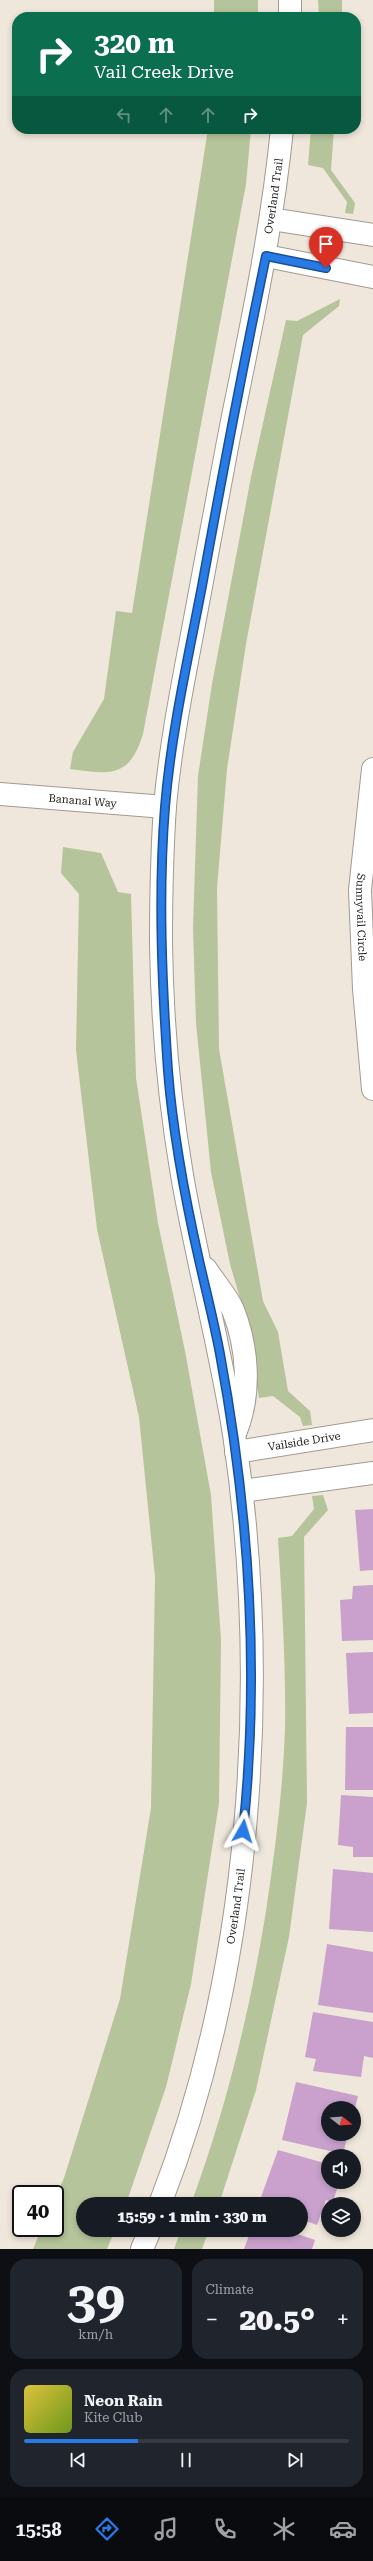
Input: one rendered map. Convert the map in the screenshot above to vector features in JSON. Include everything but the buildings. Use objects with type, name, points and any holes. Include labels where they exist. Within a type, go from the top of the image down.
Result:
[{"type":"street","points":[[290,0],[290,12]]},
{"type":"street","name":"Overland Trail","points":[[163,2197],[174,2168],[210,2050],[233,1926],[250,1768],[250,1593],[242,1491],[219,1349],[198,1257],[181,1171],[168,1075],[161,945],[165,807],[177,716],[231,426],[266,256],[281,134]]},
{"type":"street","points":[[271,219],[373,235]]},
{"type":"street","points":[[266,256],[373,277]]},
{"type":"street","name":"Sunnyvail Circle","points":[[373,769],[360,890],[364,989],[373,1089]]},
{"type":"street","name":"Bananal Way","points":[[0,794],[165,807]]},
{"type":"street","name":"Vailside Drive","points":[[235,1444],[373,1430]]},
{"type":"street","points":[[242,1491],[373,1473]]},
{"type":"street","points":[[142,2249],[147,2237]]},
{"type":"green space","points":[[214,0],[258,0],[258,12],[214,12]]},
{"type":"green space","points":[[318,0],[342,0],[342,12],[319,12]]},
{"type":"green space","points":[[207,134],[251,134],[246,184],[143,734],[131,759],[124,766],[116,770],[96,772],[70,769],[73,752],[104,699],[116,611],[132,613]]},
{"type":"green space","points":[[311,134],[334,134],[331,170],[355,203],[353,214],[345,213],[347,202],[323,168],[308,165]]},
{"type":"green space","points":[[340,299],[339,306],[303,335],[246,644],[227,769],[217,888],[219,1049],[263,1301],[278,1332],[288,1391],[310,1411],[312,1425],[303,1426],[300,1417],[273,1396],[259,1398],[246,1319],[230,1264],[211,1172],[196,1023],[193,928],[198,776],[212,684],[251,477],[286,320],[297,321]]},
{"type":"green space","points":[[63,847],[101,853],[118,892],[131,894],[136,1078],[158,1223],[185,1351],[211,1495],[221,1640],[219,1803],[191,1984],[166,2087],[128,2197],[76,2197],[76,2237],[112,2237],[107,2249],[33,2249],[38,2237],[64,2237],[64,2185],[61,2185],[120,1999],[151,1808],[155,1577],[139,1417],[97,1229],[76,1050],[79,894],[61,873]]},
{"type":"green space","points":[[323,1495],[328,1510],[304,1537],[307,1803],[289,1937],[256,2090],[221,2197],[194,2197],[204,2168],[236,2059],[260,1948],[278,1820],[284,1752],[285,1705],[278,1538],[292,1536],[314,1509],[312,1496]]},
{"type":"green space","points":[[178,2237],[206,2237],[202,2249],[174,2249]]},
{"type":"route","points":[[243,1831],[250,1768],[249,1578],[242,1491],[234,1436],[219,1349],[198,1257],[181,1171],[168,1075],[161,945],[165,807],[177,716],[231,426],[266,256],[326,268]]}]
